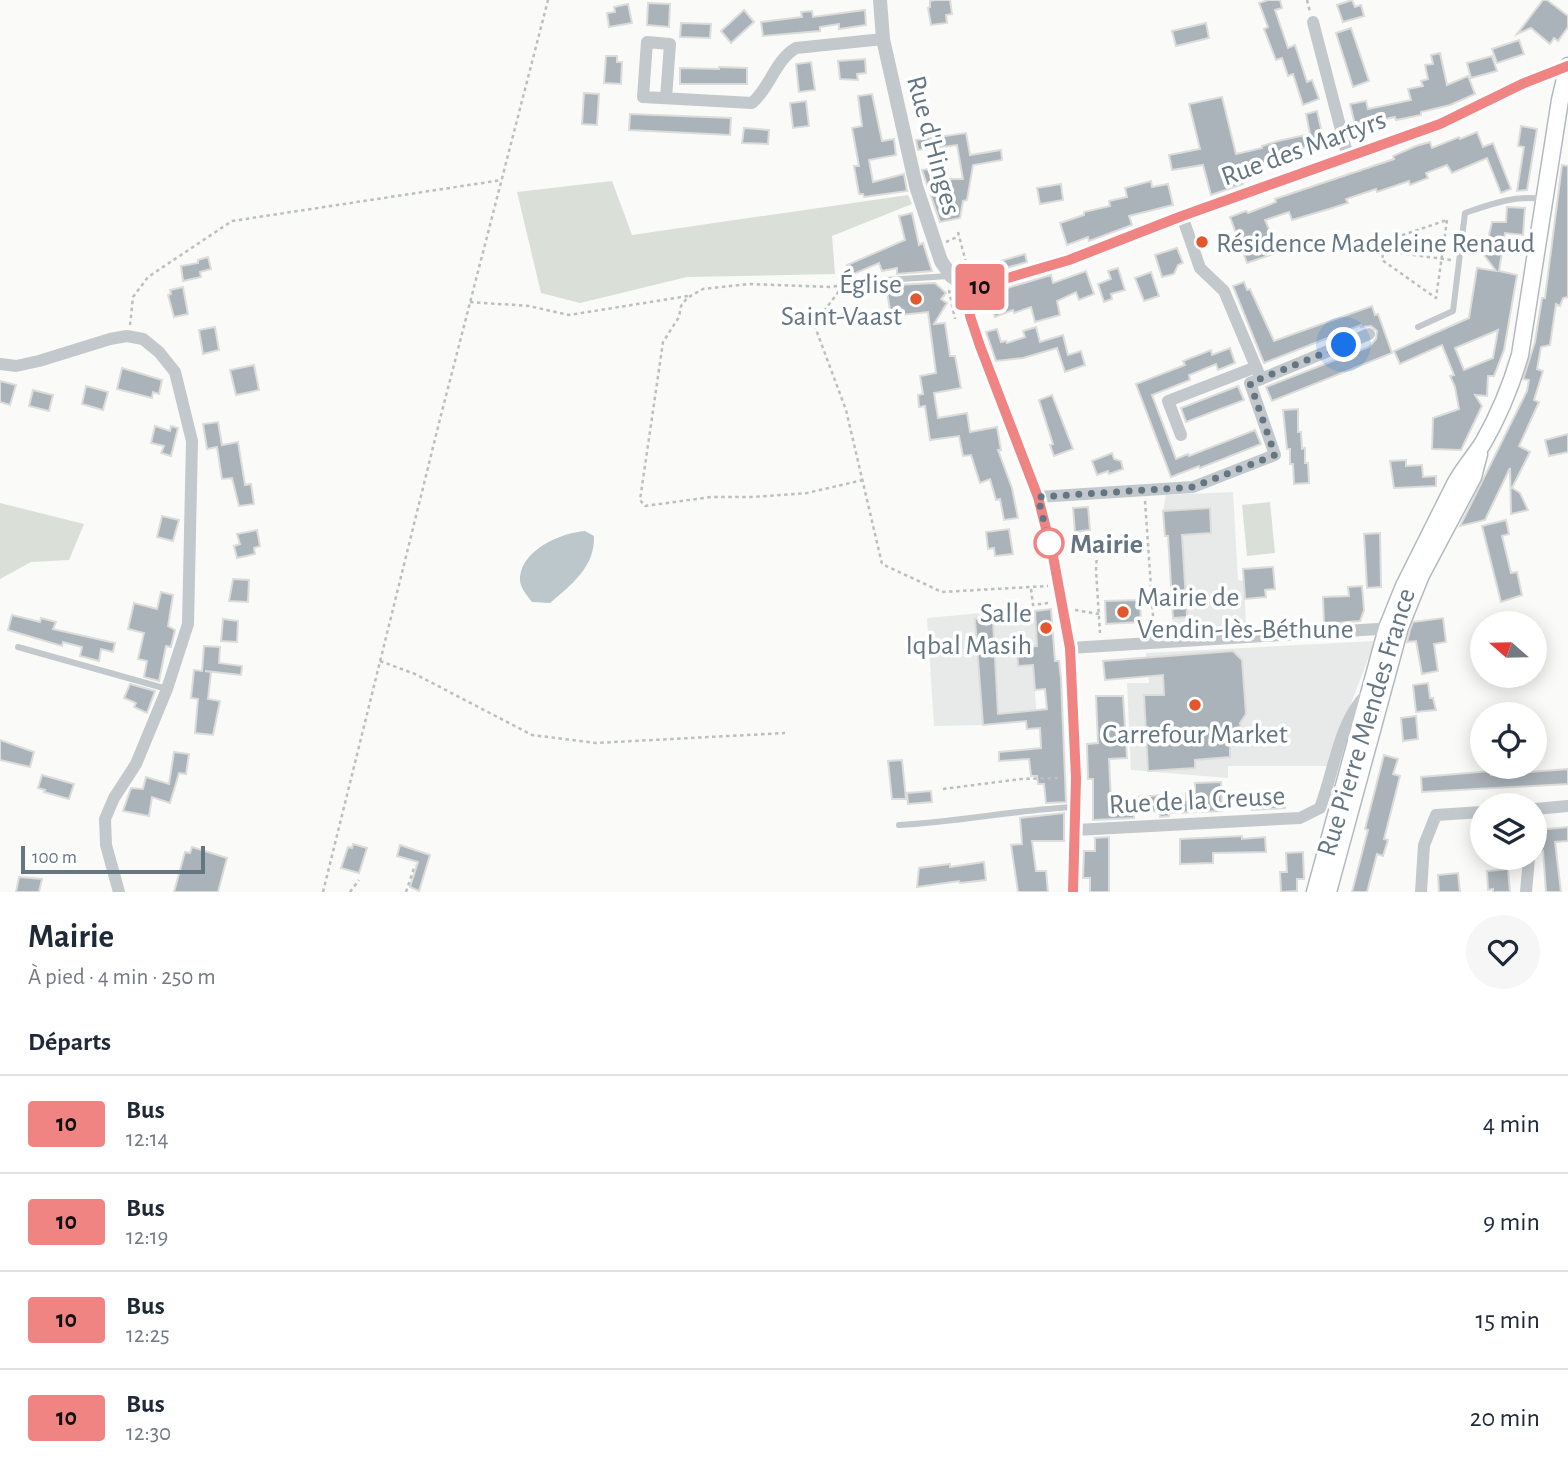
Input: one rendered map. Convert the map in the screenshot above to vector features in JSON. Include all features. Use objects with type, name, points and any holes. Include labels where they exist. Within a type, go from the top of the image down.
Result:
[{"type":"main road","name":"Rue Pierre Mendes France","points":[[1328,892],[1386,670],[1404,586],[1464,467],[1482,444],[1505,401],[1520,355],[1560,99],[1568,66]]},
{"type":"main road","name":"Rue Pierre Mendes France","points":[[1315,892],[1367,694],[1393,628]]},
{"type":"street","name":"Rue d'Hinges","points":[[880,0],[883,39],[916,186],[944,277],[977,288]]},
{"type":"street","points":[[1313,22],[1348,158]]},
{"type":"street","points":[[666,98],[752,103],[760,96],[787,53],[796,48],[883,39]]},
{"type":"street","name":"Rue des Martyrs","points":[[977,288],[1069,260],[1182,216],[1440,124],[1522,84],[1568,66]]},
{"type":"street","points":[[1182,216],[1200,268],[1224,291],[1259,373]]},
{"type":"street","points":[[977,288],[970,316],[1038,497],[1070,648],[1076,778],[1073,892]]},
{"type":"street","points":[[1181,435],[1168,401],[1259,373],[1369,334]]},
{"type":"street","points":[[0,364],[16,366],[39,361],[127,336],[143,339],[159,352],[175,372],[192,441],[188,624],[167,689],[136,764],[114,798],[105,819],[106,845],[119,892]]},
{"type":"street","points":[[1038,497],[1193,487],[1275,455],[1250,383],[1259,373]]},
{"type":"street","points":[[1070,648],[1393,628]]},
{"type":"street","name":"Rue de la Creuse","points":[[1076,830],[1300,818],[1320,808],[1344,731],[1356,706],[1367,694]]},
{"type":"street","points":[[1547,810],[1568,806]]},
{"type":"street","points":[[1421,892],[1424,845],[1436,815],[1470,813]]},
{"type":"street","points":[[1525,892],[1528,870]]},
{"type":"lane","points":[[1418,327],[1453,311],[1465,213],[1502,201],[1531,197],[1545,200]]},
{"type":"lane","points":[[853,282],[944,277]]},
{"type":"lane","points":[[18,648],[167,689]]},
{"type":"lane","points":[[899,825],[1076,807]]},
{"type":"path","points":[[323,892],[548,0]]},
{"type":"path","points":[[127,336],[133,297],[148,277],[232,221],[502,180]]},
{"type":"path","points":[[1447,220],[1441,259],[1436,298],[1382,260],[1385,241],[1447,220]]},
{"type":"path","points":[[958,232],[968,270],[978,274],[977,288]]},
{"type":"path","points":[[1385,251],[1459,261]]},
{"type":"path","points":[[944,277],[955,319]]},
{"type":"path","points":[[853,282],[830,287],[749,284],[702,289],[690,296],[681,306],[679,317],[663,342],[640,500],[645,506],[711,497],[807,493],[863,480]]},
{"type":"path","points":[[844,285],[814,324],[846,410],[882,564],[942,592],[1058,586]]},
{"type":"path","points":[[470,302],[529,306],[569,315],[690,296]]},
{"type":"path","points":[[1144,491],[1155,643]]},
{"type":"path","points":[[1133,551],[1148,548]]},
{"type":"path","points":[[1097,553],[1102,646]]},
{"type":"path","points":[[1031,588],[1033,605],[1053,602],[1054,611],[1099,614]]},
{"type":"path","points":[[380,661],[415,674],[532,735],[596,743],[785,733]]},
{"type":"path","points":[[943,789],[1021,779],[1076,778]]},
{"type":"path","points":[[406,892],[415,866]]},
{"type":"path","points":[[350,892],[359,880]]},
{"type":"shaded area","points":[[612,181],[632,235],[908,195],[912,204],[832,236],[835,274],[687,277],[580,303],[541,293],[517,192]]},
{"type":"shaded area","points":[[1233,492],[1238,580],[1244,581],[1246,625],[1173,631],[1168,537],[1165,536],[1163,511],[1166,495]]},
{"type":"shaded area","points":[[1270,502],[1275,553],[1247,556],[1242,505]]},
{"type":"shaded area","points":[[0,503],[84,524],[69,560],[31,562],[0,579]]},
{"type":"shaded area","points":[[585,531],[594,536],[593,547],[591,557],[581,574],[550,603],[532,602],[520,581],[528,558],[555,539]]},
{"type":"shaded area","points":[[1022,609],[1023,618],[1035,616],[1038,665],[1033,665],[1037,720],[934,726],[927,618]]},
{"type":"shaded area","points":[[1375,641],[1327,766],[1228,766],[1228,778],[1131,770],[1127,683],[1149,683],[1146,653]]},
{"type":"building","points":[[950,0],[952,14],[946,15],[947,23],[931,25],[928,8],[930,1]]},
{"type":"building","points":[[1280,0],[1282,8],[1275,10],[1288,48],[1295,45],[1307,82],[1312,80],[1319,99],[1303,105],[1293,74],[1288,76],[1282,58],[1276,60],[1264,29],[1268,27],[1259,3]]},
{"type":"building","points":[[1352,0],[1355,7],[1361,5],[1364,16],[1343,22],[1337,5]]},
{"type":"building","points":[[1543,0],[1547,0],[1568,16],[1568,27],[1558,41],[1554,38],[1550,44],[1531,28],[1517,34]]},
{"type":"building","points":[[648,3],[670,4],[669,27],[647,25]]},
{"type":"building","points":[[628,4],[632,23],[609,27],[607,13],[615,12],[614,7]]},
{"type":"building","points":[[744,10],[754,22],[731,43],[721,31]]},
{"type":"building","points":[[865,10],[866,25],[839,29],[839,24],[820,27],[820,31],[763,36],[761,22],[802,17],[801,12],[812,11],[813,17]]},
{"type":"building","points":[[681,23],[711,24],[710,38],[680,37]]},
{"type":"building","points":[[1206,23],[1209,38],[1176,46],[1172,31]]},
{"type":"building","points":[[1351,28],[1369,81],[1353,87],[1336,33]]},
{"type":"building","points":[[1519,40],[1524,54],[1497,63],[1492,49]]},
{"type":"building","points":[[1440,53],[1447,85],[1468,76],[1475,94],[1450,105],[1421,112],[1421,115],[1371,122],[1373,130],[1357,133],[1350,104],[1366,101],[1368,109],[1411,100],[1408,89],[1423,86],[1421,81],[1428,79],[1425,65],[1433,64],[1431,55]]},
{"type":"building","points":[[606,56],[617,56],[617,62],[622,62],[621,84],[604,83]]},
{"type":"building","points":[[1492,56],[1497,71],[1471,78],[1467,63]]},
{"type":"building","points":[[865,59],[866,73],[857,74],[858,80],[840,79],[838,61]]},
{"type":"building","points":[[811,62],[815,90],[799,92],[796,64]]},
{"type":"building","points":[[680,68],[747,68],[747,84],[680,84]]},
{"type":"building","points":[[584,93],[599,94],[597,125],[582,124]]},
{"type":"building","points":[[872,94],[882,141],[894,139],[896,155],[869,160],[873,182],[904,174],[907,191],[864,197],[859,194],[854,166],[859,166],[852,128],[862,126],[858,96]]},
{"type":"building","points":[[1222,97],[1236,154],[1310,134],[1306,114],[1317,111],[1324,142],[1299,149],[1300,152],[1273,157],[1274,161],[1240,169],[1243,184],[1211,195],[1203,165],[1172,170],[1169,155],[1200,149],[1189,104]]},
{"type":"building","points":[[806,101],[809,126],[793,128],[790,103]]},
{"type":"building","points":[[630,114],[731,118],[730,135],[629,130]]},
{"type":"building","points":[[1521,126],[1537,129],[1527,190],[1517,191],[1524,147],[1518,146]]},
{"type":"building","points":[[744,128],[769,130],[768,144],[742,143]]},
{"type":"building","points":[[1477,132],[1483,147],[1493,143],[1511,189],[1501,193],[1487,158],[1452,173],[1447,165],[1426,173],[1428,178],[1410,185],[1409,181],[1377,192],[1376,189],[1346,199],[1348,203],[1292,220],[1289,212],[1265,220],[1279,252],[1247,263],[1230,217],[1246,211],[1248,213],[1276,202],[1275,199],[1394,159],[1393,156],[1416,146],[1430,142],[1432,148]]},
{"type":"building","points":[[966,133],[970,155],[1001,150],[1002,160],[973,165],[967,200],[963,201],[960,218],[940,222],[922,170],[928,169],[932,179],[963,179],[957,145],[918,150],[916,140]]},
{"type":"building","points":[[1562,165],[1568,166],[1568,297],[1563,298],[1560,306],[1556,304],[1550,345],[1541,347],[1537,369],[1543,371],[1534,400],[1539,402],[1519,446],[1530,452],[1512,488],[1520,493],[1528,510],[1511,514],[1510,468],[1485,520],[1460,526],[1527,391],[1529,380],[1523,379],[1535,342],[1542,298],[1545,298]]},
{"type":"building","points":[[1151,181],[1152,187],[1168,184],[1173,205],[1129,216],[1132,225],[1089,241],[1088,237],[1067,245],[1060,223],[1084,215],[1084,212],[1110,206],[1109,201],[1127,197],[1125,188]]},
{"type":"building","points":[[1061,184],[1063,200],[1040,204],[1037,188]]},
{"type":"building","points":[[1507,207],[1525,208],[1523,235],[1505,233],[1499,271],[1517,275],[1504,350],[1494,376],[1488,376],[1487,396],[1475,395],[1482,406],[1461,450],[1432,449],[1433,418],[1459,409],[1450,376],[1454,375],[1442,345],[1400,364],[1394,351],[1469,318],[1477,268],[1496,271],[1481,251],[1486,248],[1492,222],[1506,222]],"holes":[[[1498,330],[1493,358],[1464,370],[1455,348]]]},
{"type":"building","points":[[912,213],[919,245],[923,243],[932,271],[897,274],[897,268],[882,271],[879,263],[851,275],[847,265],[905,240],[899,216]]},
{"type":"building","points":[[1177,248],[1183,263],[1178,265],[1174,274],[1162,277],[1155,255]]},
{"type":"building","points":[[1025,254],[1027,262],[996,271],[994,263]]},
{"type":"building","points":[[208,257],[211,269],[200,272],[201,277],[183,281],[181,266],[198,263],[198,260]]},
{"type":"building","points":[[1118,268],[1125,290],[1111,294],[1112,299],[1104,302],[1098,284],[1111,279],[1108,271]]},
{"type":"building","points":[[1086,271],[1094,294],[1079,300],[1076,292],[1057,301],[1060,315],[1035,322],[1031,307],[995,317],[987,294],[1051,275],[1053,283]]},
{"type":"building","points":[[1151,272],[1159,296],[1144,301],[1135,278]]},
{"type":"building","points":[[1244,282],[1247,290],[1250,289],[1274,341],[1372,306],[1375,315],[1378,314],[1392,353],[1272,401],[1266,387],[1369,347],[1376,339],[1377,331],[1371,326],[1361,325],[1264,363],[1233,286]]},
{"type":"building","points":[[935,283],[946,293],[941,299],[947,303],[934,324],[945,323],[950,356],[955,356],[961,388],[934,393],[938,418],[967,413],[970,432],[997,427],[1001,450],[998,450],[1012,488],[1018,518],[1004,520],[1000,499],[996,500],[990,479],[980,483],[971,455],[963,456],[959,436],[930,440],[925,406],[919,407],[918,395],[923,394],[920,376],[936,373],[928,312],[891,316],[887,292],[898,291],[897,285]]},
{"type":"building","points":[[183,287],[188,314],[174,317],[168,295],[171,294],[170,290]]},
{"type":"building","points":[[215,327],[219,350],[203,354],[199,330]]},
{"type":"building","points":[[1036,327],[1040,342],[1063,335],[1068,355],[1081,351],[1085,365],[1065,372],[1057,348],[1023,358],[996,361],[986,332],[997,329],[1001,342],[1007,343],[1025,337],[1023,331]]},
{"type":"building","points":[[1230,348],[1235,363],[1218,370],[1216,364],[1189,375],[1190,380],[1152,395],[1176,459],[1255,430],[1261,444],[1171,477],[1136,384],[1185,365],[1183,361],[1211,350],[1212,355]]},
{"type":"building","points":[[254,365],[259,390],[236,395],[230,370]]},
{"type":"building","points":[[122,368],[162,380],[159,394],[153,392],[152,398],[117,389]]},
{"type":"building","points":[[0,381],[16,385],[10,405],[0,402]]},
{"type":"building","points":[[86,386],[108,392],[103,410],[82,404]]},
{"type":"building","points":[[1238,386],[1244,400],[1186,422],[1181,408]]},
{"type":"building","points":[[33,390],[53,395],[49,411],[29,406]]},
{"type":"building","points":[[1052,395],[1073,449],[1054,456],[1050,445],[1053,444],[1039,400]]},
{"type":"building","points":[[1298,409],[1298,432],[1301,432],[1302,449],[1305,448],[1309,483],[1294,484],[1283,410]]},
{"type":"building","points":[[218,422],[222,445],[238,442],[245,485],[251,484],[254,504],[239,506],[232,478],[222,479],[217,447],[207,449],[203,424]]},
{"type":"building","points":[[155,426],[170,431],[171,426],[178,428],[171,456],[161,453],[164,446],[151,443]]},
{"type":"building","points":[[1568,434],[1568,452],[1549,456],[1545,440]]},
{"type":"building","points":[[1112,453],[1114,459],[1121,461],[1123,469],[1097,475],[1092,461]]},
{"type":"building","points":[[1406,460],[1406,466],[1422,465],[1423,477],[1436,476],[1436,486],[1394,488],[1390,461]]},
{"type":"building","points":[[1088,507],[1090,530],[1075,532],[1073,508]]},
{"type":"building","points":[[1210,508],[1211,533],[1182,535],[1187,617],[1173,618],[1168,536],[1165,536],[1163,511]]},
{"type":"building","points":[[162,516],[179,520],[173,541],[157,537]]},
{"type":"building","points":[[1506,520],[1509,534],[1502,536],[1511,573],[1517,572],[1522,595],[1501,602],[1482,526]]},
{"type":"building","points":[[1009,529],[1013,554],[995,556],[994,548],[988,549],[986,532]]},
{"type":"building","points":[[257,530],[260,546],[254,548],[255,554],[237,558],[234,546],[240,544],[237,534]]},
{"type":"building","points":[[1380,533],[1381,587],[1367,588],[1364,534]]},
{"type":"building","points":[[1273,567],[1275,589],[1265,590],[1266,597],[1245,599],[1243,569]]},
{"type":"building","points":[[233,579],[249,580],[248,602],[229,601]]},
{"type":"building","points":[[1362,586],[1364,610],[1360,621],[1324,624],[1323,597],[1349,596],[1348,587]]},
{"type":"building","points":[[161,592],[173,595],[168,626],[175,630],[171,647],[166,646],[159,681],[144,677],[147,661],[138,659],[144,633],[128,629],[134,603],[157,609]]},
{"type":"building","name":"Mairie de Vendin-lès-Béthune","points":[[1140,600],[1141,622],[1106,624],[1105,601]]},
{"type":"building","points":[[1022,609],[1023,618],[993,620],[998,714],[1047,709],[1045,689],[1035,690],[1033,665],[1018,666],[1017,648],[1037,646],[1035,611],[1051,609],[1055,661],[1059,661],[1061,679],[1066,802],[1046,803],[1044,784],[1038,784],[1037,776],[1031,776],[1029,759],[999,761],[999,752],[1041,748],[1040,728],[1027,729],[1026,721],[983,725],[975,619],[987,618],[986,611]]},
{"type":"building","points":[[12,615],[40,622],[41,618],[56,622],[53,629],[115,643],[113,652],[101,649],[99,661],[80,656],[82,647],[63,642],[62,646],[8,630]]},
{"type":"building","points":[[1443,618],[1446,642],[1434,644],[1438,671],[1422,674],[1416,641],[1407,642],[1413,622]]},
{"type":"building","points":[[223,619],[238,621],[237,642],[221,641]]},
{"type":"building","points":[[204,646],[220,647],[219,663],[242,666],[241,675],[205,671],[211,672],[208,699],[220,701],[213,735],[195,733],[198,699],[191,698],[194,670],[202,671]]},
{"type":"building","name":"Carrefour Market","points":[[1233,651],[1242,660],[1246,714],[1240,723],[1242,740],[1237,745],[1230,746],[1230,757],[1195,760],[1195,768],[1148,771],[1144,695],[1164,695],[1163,675],[1105,680],[1103,661]]},
{"type":"building","points":[[1428,683],[1430,698],[1433,698],[1436,710],[1416,712],[1413,685]]},
{"type":"building","points":[[130,684],[155,691],[147,713],[134,707],[136,703],[124,698]]},
{"type":"building","points":[[1096,696],[1123,696],[1127,758],[1109,759],[1111,800],[1114,799],[1115,803],[1137,801],[1137,797],[1165,795],[1166,801],[1186,800],[1186,793],[1195,792],[1195,783],[1221,782],[1222,811],[1169,813],[1169,816],[1160,817],[1159,811],[1134,812],[1134,818],[1093,820],[1093,779],[1088,779],[1087,744],[1098,743]]},
{"type":"building","points":[[1416,716],[1418,739],[1403,741],[1401,718]]},
{"type":"building","points":[[0,740],[34,752],[30,767],[0,760]]},
{"type":"building","points":[[174,752],[189,754],[186,774],[179,773],[170,803],[152,797],[149,816],[123,811],[131,788],[143,789],[146,777],[169,784]]},
{"type":"building","points":[[1384,755],[1398,759],[1393,774],[1400,776],[1384,839],[1388,840],[1383,856],[1377,854],[1367,892],[1352,892],[1368,830],[1365,829]]},
{"type":"building","points":[[902,760],[906,799],[892,799],[888,761]]},
{"type":"building","points":[[1568,769],[1568,784],[1422,792],[1421,777],[1470,773],[1470,779],[1547,779],[1547,771]]},
{"type":"building","points":[[42,775],[74,784],[69,799],[38,788]]},
{"type":"building","points":[[931,791],[932,802],[908,804],[907,793]]},
{"type":"building","points":[[1285,794],[1285,808],[1252,810],[1252,795]]},
{"type":"building","points":[[1064,813],[1064,841],[1032,841],[1036,871],[1046,871],[1048,892],[1018,892],[1011,845],[1022,844],[1020,818]]},
{"type":"building","points":[[1568,827],[1568,841],[1555,842],[1561,892],[1546,892],[1547,829]]},
{"type":"building","points":[[1242,836],[1242,839],[1265,837],[1266,852],[1213,853],[1213,863],[1180,864],[1180,839]]},
{"type":"building","points":[[1109,837],[1109,892],[1090,892],[1090,878],[1083,878],[1084,851],[1095,851],[1095,838]]},
{"type":"building","points":[[353,844],[367,848],[359,873],[341,868],[348,847],[352,848]]},
{"type":"building","points":[[400,845],[430,855],[419,891],[410,887],[418,862],[397,856]]},
{"type":"building","points":[[192,847],[227,858],[218,892],[174,892],[185,852],[190,853]]},
{"type":"building","points":[[1303,852],[1304,879],[1297,879],[1297,891],[1281,892],[1280,872],[1287,872],[1286,853]]},
{"type":"building","points":[[984,862],[986,880],[917,887],[919,868]]},
{"type":"building","points":[[1508,870],[1510,892],[1488,890],[1487,871]]},
{"type":"building","points":[[1458,873],[1460,892],[1439,892],[1438,875]]},
{"type":"building","points":[[19,877],[42,879],[39,892],[16,892]]},
{"type":"bus line","name":"10","points":[[1073,892],[1076,751],[1070,648],[1053,556],[1038,497],[970,316],[970,289],[1069,260],[1182,216],[1440,124],[1522,84],[1568,66]]},
{"type":"place","name":"Résidence Madeleine Renaud","points":[[1202,242]]},
{"type":"place","name":"Église Saint-Vaast","points":[[916,299]]},
{"type":"place","name":"Mairie","points":[[1049,543]]},
{"type":"place","name":"Mairie de Vendin-lès-Béthune","points":[[1123,612]]},
{"type":"place","name":"Salle Iqbal Masih","points":[[1046,628]]},
{"type":"place","name":"Carrefour Market","points":[[1195,705]]},
{"type":"route","points":[[1049,543],[1038,497],[1193,487],[1275,455],[1250,383],[1344,345]]}]
